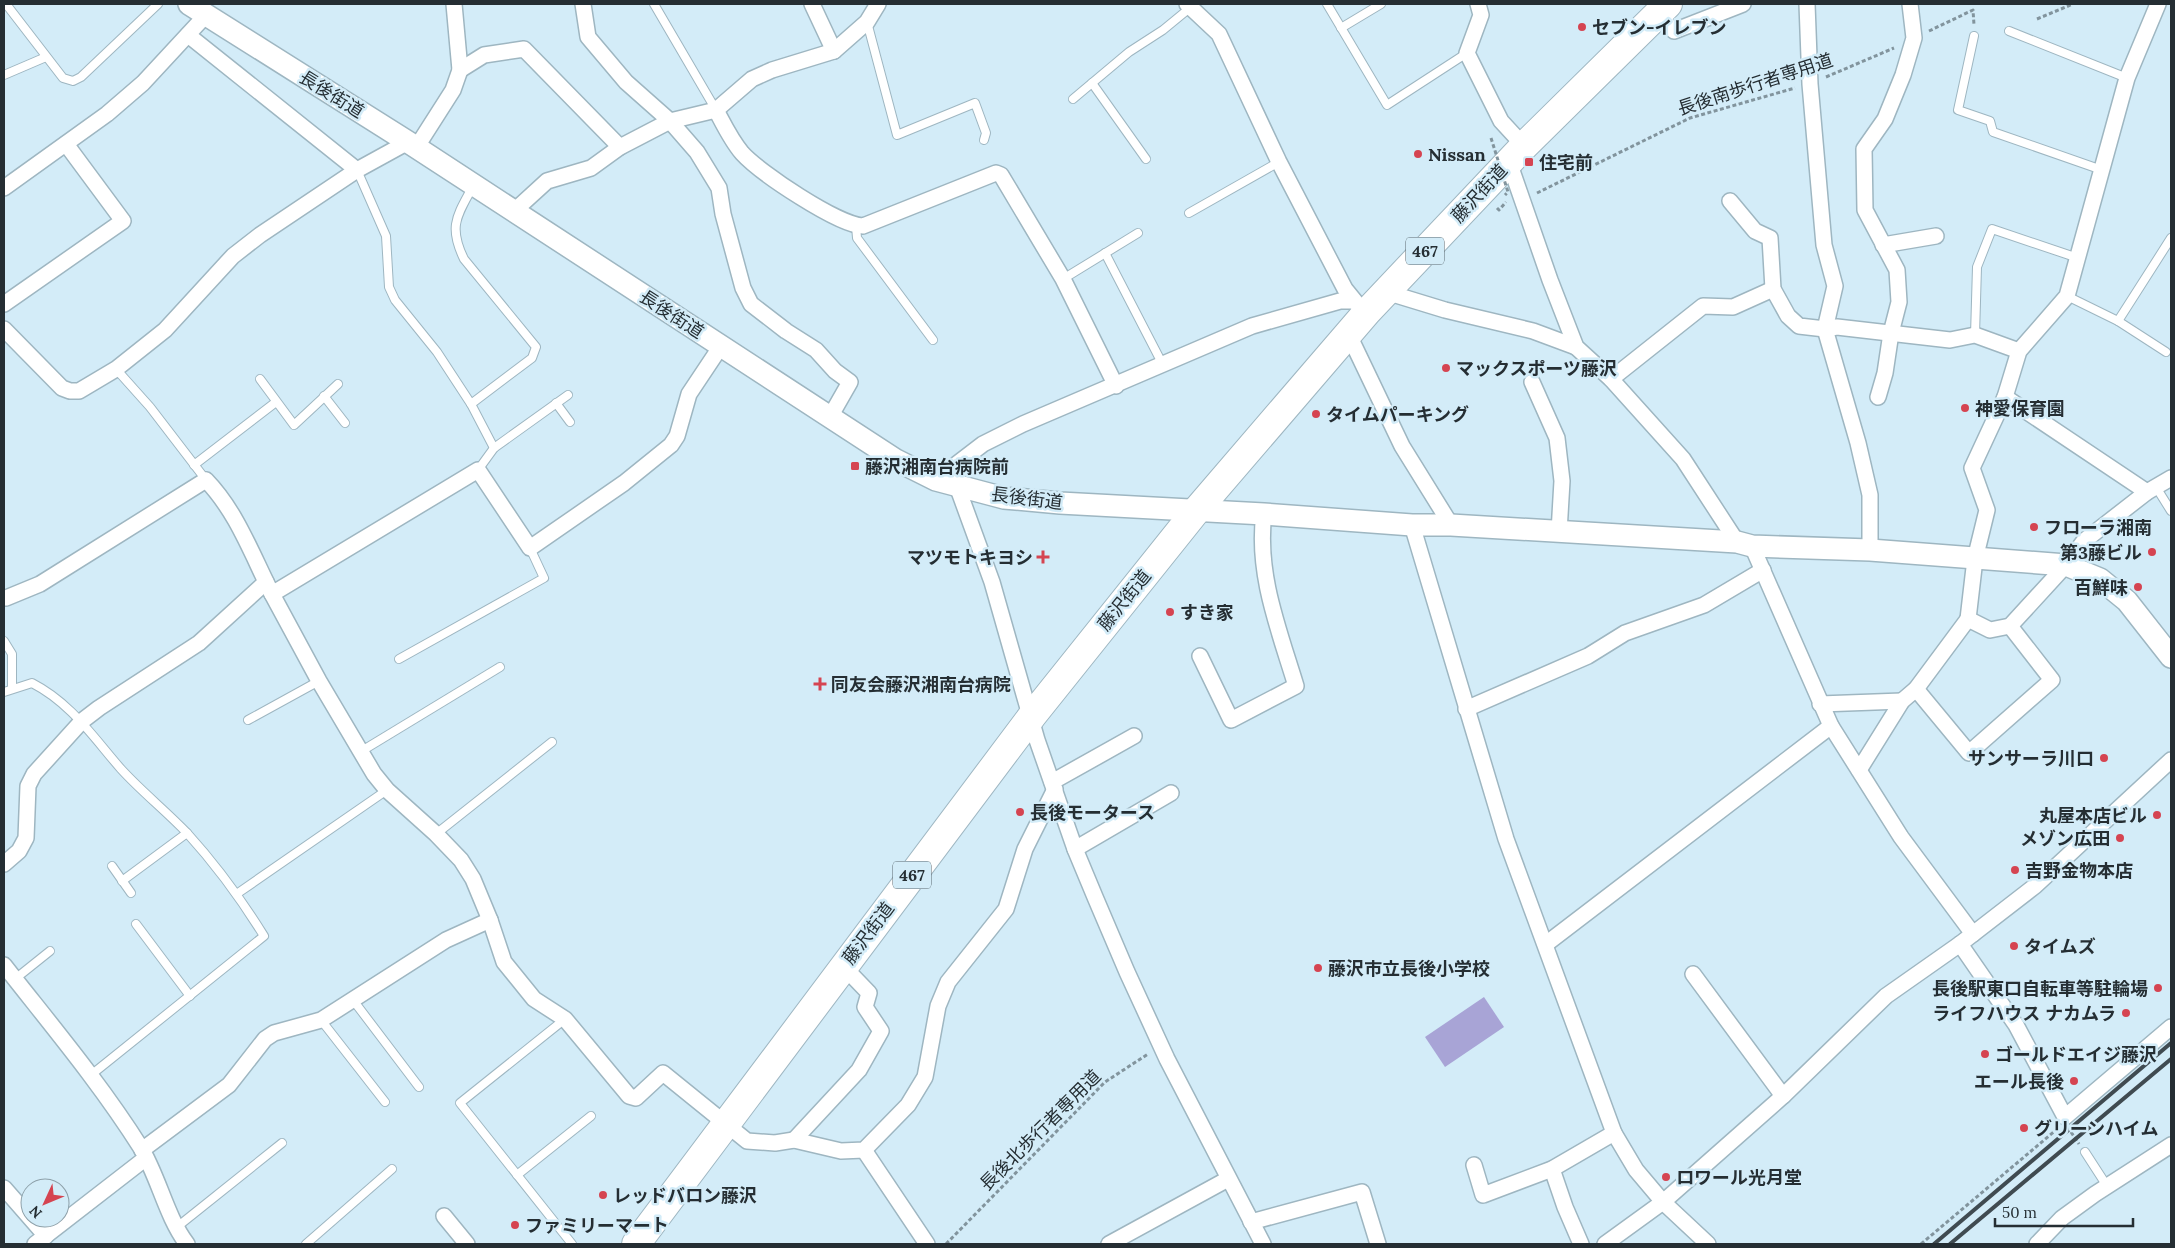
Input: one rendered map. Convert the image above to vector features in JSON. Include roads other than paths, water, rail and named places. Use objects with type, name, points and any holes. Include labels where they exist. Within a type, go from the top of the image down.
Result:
[{"type":"highway","name":"藤沢街道","points":[[636,1244],[1032,716],[1196,511],[1348,333],[1360,307],[1386,292],[1516,154],[1662,9]]},
{"type":"street","points":[[4,330],[62,388],[70,392],[79,391],[116,369],[165,330],[233,256],[260,235],[357,170],[412,145],[453,90],[460,70],[454,4]]},
{"type":"street","points":[[583,4],[588,37],[626,82],[670,121],[697,152],[719,188],[723,214],[743,288],[751,304],[786,331],[816,350],[835,371],[850,382],[830,417]]},
{"type":"street","points":[[812,4],[834,51]]},
{"type":"street","points":[[513,212],[547,181],[591,168],[620,147],[670,121],[716,110],[752,79],[772,70],[834,51],[867,22],[878,4]]},
{"type":"street","points":[[1478,4],[1481,15],[1467,53],[1516,154],[1524,200],[1550,280],[1576,347]]},
{"type":"street","points":[[1662,9],[1674,31],[1743,4]]},
{"type":"street","points":[[1807,4],[1810,84],[1824,245],[1835,286],[1825,329],[1858,443],[1870,495],[1870,550]]},
{"type":"street","points":[[1878,397],[1885,373],[1891,333],[1899,302],[1897,270],[1865,210],[1864,149],[1885,119],[1914,38],[1910,4]]},
{"type":"street","points":[[1859,770],[1902,701],[1916,689],[1968,619],[1976,559],[1987,510],[1972,468],[2005,397],[2019,351],[2067,296],[2127,78],[2158,4]]},
{"type":"street","points":[[1189,5],[1219,34],[1279,162],[1345,289],[1360,307]]},
{"type":"street","points":[[4,188],[107,114],[143,83],[188,34],[198,9]]},
{"type":"street","name":"長後街道","points":[[198,9],[412,145],[896,460],[936,480],[1004,498],[1412,525],[1451,525],[1870,550],[2066,565],[2100,579],[2127,601],[2171,657]]},
{"type":"street","points":[[188,34],[357,170]]},
{"type":"street","points":[[460,70],[484,55],[524,49],[620,147]]},
{"type":"street","points":[[716,110],[733,141],[766,174],[822,209],[856,226],[864,226],[996,173],[1001,175],[1063,279],[1116,386]]},
{"type":"street","points":[[4,304],[123,221],[66,144]]},
{"type":"street","points":[[1730,201],[1755,231],[1770,238],[1773,289],[1788,316],[1799,326],[1891,333],[1950,340],[1975,335],[2019,351]]},
{"type":"street","points":[[1883,245],[1936,236]]},
{"type":"street","points":[[1611,379],[1703,306],[1734,307],[1773,289]]},
{"type":"street","points":[[1386,292],[1445,310],[1534,331],[1576,347],[1611,379],[1683,459],[1763,570],[1831,726],[1901,837],[1973,934]]},
{"type":"street","points":[[936,480],[982,444],[1023,424],[1116,386],[1252,326],[1340,301],[1360,307]]},
{"type":"street","points":[[1348,333],[1402,446],[1451,525]]},
{"type":"street","points":[[4,864],[19,851],[26,838],[28,786],[34,774],[82,721],[99,708],[198,643],[269,588],[478,470],[530,548],[624,483],[671,445],[677,436],[684,404],[689,394],[721,346]]},
{"type":"street","points":[[1532,382],[1557,438],[1562,481],[1560,532]]},
{"type":"street","points":[[2005,397],[2151,490]]},
{"type":"street","points":[[1968,619],[1990,630],[2010,626],[2066,565],[2084,541],[2151,490],[2171,478]]},
{"type":"street","points":[[6,598],[40,584],[206,480],[216,490],[235,518],[269,588],[360,752],[387,790],[436,834],[461,860],[473,879],[490,920],[504,962],[534,999],[565,1019],[629,1096],[636,1098],[663,1074],[747,1141],[775,1143],[794,1140],[841,1151],[864,1150],[908,1105],[925,1077],[938,1006],[948,982],[1006,909],[1025,849],[1054,785],[1134,736]]},
{"type":"street","points":[[957,486],[992,582],[1032,716],[1037,740],[1076,849],[1127,972],[1161,1045],[1263,1244]]},
{"type":"street","points":[[1200,656],[1231,720],[1296,686],[1268,595],[1261,537],[1264,514]]},
{"type":"street","points":[[1412,525],[1506,839],[1614,1133],[1636,1170],[1663,1202],[1708,1244]]},
{"type":"street","points":[[1466,709],[1588,656],[1625,632],[1704,605],[1763,570]]},
{"type":"street","points":[[1916,689],[1969,753],[2052,680],[2010,626]]},
{"type":"street","points":[[1820,704],[1902,701]]},
{"type":"street","points":[[1546,944],[1831,726]]},
{"type":"street","points":[[1605,1244],[1663,1202],[1783,1096],[1886,996],[1960,944],[2035,886],[2171,760]]},
{"type":"street","points":[[1076,849],[1171,794]]},
{"type":"street","points":[[4,1188],[41,1240],[229,1085],[265,1039],[274,1033],[321,1020],[446,940],[490,920]]},
{"type":"street","points":[[1960,944],[2016,1025],[2065,1120],[2171,1027]]},
{"type":"street","points":[[794,1140],[859,1070],[881,1031],[865,1007],[869,993],[843,966]]},
{"type":"street","points":[[8,974],[91,1075],[144,1154],[184,1243]]},
{"type":"street","points":[[1693,974],[1783,1096]]},
{"type":"street","points":[[1474,1165],[1483,1195],[1552,1170],[1614,1133]]},
{"type":"street","points":[[2037,1244],[2062,1218],[2107,1186],[2171,1146]]},
{"type":"street","points":[[864,1150],[927,1244]]},
{"type":"street","points":[[1552,1170],[1581,1244]]},
{"type":"street","points":[[1109,1244],[1228,1179]]},
{"type":"street","points":[[1251,1222],[1362,1192],[1378,1244]]},
{"type":"street","points":[[444,1216],[467,1244]]},
{"type":"lane","points":[[6,4],[63,78],[72,82],[81,77],[158,4]]},
{"type":"lane","points":[[654,4],[716,110]]},
{"type":"lane","points":[[1327,4],[1386,104],[1467,53]]},
{"type":"lane","points":[[1341,28],[1382,4]]},
{"type":"lane","points":[[1073,99],[1129,52],[1163,30],[1189,5]]},
{"type":"lane","points":[[867,22],[897,135],[975,103],[986,133],[984,140]]},
{"type":"lane","points":[[2009,31],[2127,78]]},
{"type":"lane","points":[[1974,36],[1958,110],[1990,121],[1993,132],[2102,170]]},
{"type":"lane","points":[[4,75],[46,57]]},
{"type":"lane","points":[[1092,83],[1146,159]]},
{"type":"lane","points":[[1189,213],[1279,162]]},
{"type":"lane","points":[[357,170],[386,236],[389,287],[395,300],[437,352],[471,404],[494,448]]},
{"type":"lane","points":[[471,404],[532,358],[536,346],[464,259],[457,244],[455,227],[460,211],[473,185]]},
{"type":"lane","points":[[856,226],[857,238],[933,340]]},
{"type":"lane","points":[[1975,335],[1977,267],[1992,230],[2078,258]]},
{"type":"lane","points":[[1063,279],[1138,233]]},
{"type":"lane","points":[[2118,321],[2171,238]]},
{"type":"lane","points":[[1105,253],[1163,365]]},
{"type":"lane","points":[[2067,296],[2118,321],[2166,352]]},
{"type":"lane","points":[[116,369],[150,408],[206,480]]},
{"type":"lane","points":[[260,379],[294,426],[338,384]]},
{"type":"lane","points":[[478,470],[494,448],[568,395]]},
{"type":"lane","points":[[324,396],[346,423]]},
{"type":"lane","points":[[194,465],[276,402]]},
{"type":"lane","points":[[556,403],[570,422]]},
{"type":"lane","points":[[2151,490],[2171,511]]},
{"type":"lane","points":[[399,659],[544,578],[530,548]]},
{"type":"lane","points":[[4,640],[12,654],[12,688]]},
{"type":"lane","points":[[360,752],[500,667]]},
{"type":"lane","points":[[248,720],[319,681]]},
{"type":"lane","points":[[4,692],[32,682],[43,688],[82,721],[122,770],[187,833],[238,893],[264,936],[91,1075]]},
{"type":"lane","points":[[436,834],[552,742]]},
{"type":"lane","points":[[238,893],[387,790]]},
{"type":"lane","points":[[122,880],[187,833]]},
{"type":"lane","points":[[112,866],[131,893]]},
{"type":"lane","points":[[136,924],[190,996]]},
{"type":"lane","points":[[8,974],[50,951]]},
{"type":"lane","points":[[353,1000],[419,1087]]},
{"type":"lane","points":[[565,1019],[460,1103],[572,1244]]},
{"type":"lane","points":[[321,1020],[385,1102]]},
{"type":"lane","points":[[517,1175],[591,1116]]},
{"type":"lane","points":[[177,1227],[282,1143]]},
{"type":"lane","points":[[2084,1152],[2107,1186]]},
{"type":"lane","points":[[306,1244],[392,1168]]},
{"type":"railway","points":[[1934,1244],[2171,1043]]},
{"type":"railway","points":[[1950,1244],[2171,1059]]},
{"type":"place","name":"セブン-イレブン","points":[[1582,27]]},
{"type":"place","name":"Nissan","points":[[1418,154]]},
{"type":"place","name":"住宅前","points":[[1529,162]]},
{"type":"place","name":"マックスポーツ藤沢","points":[[1446,368]]},
{"type":"place","name":"神愛保育園","points":[[1965,408]]},
{"type":"place","name":"タイムパーキング","points":[[1316,414]]},
{"type":"place","name":"藤沢湘南台病院前","points":[[855,466]]},
{"type":"place","name":"フローラ湘南","points":[[2034,527]]},
{"type":"place","name":"第3藤ビル","points":[[2152,552]]},
{"type":"place","name":"マツモトキヨシ","points":[[1043,557]]},
{"type":"place","name":"百鮮味","points":[[2138,587]]},
{"type":"place","name":"すき家","points":[[1170,612]]},
{"type":"place","name":"同友会藤沢湘南台病院","points":[[820,684]]},
{"type":"place","name":"サンサーラ川口","points":[[2104,758]]},
{"type":"place","name":"長後モータース","points":[[1020,812]]},
{"type":"place","name":"丸屋本店ビル","points":[[2157,815]]},
{"type":"place","name":"メゾン広田","points":[[2120,838]]},
{"type":"place","name":"吉野金物本店","points":[[2015,870]]},
{"type":"place","name":"タイムズ","points":[[2014,946]]},
{"type":"place","name":"藤沢市立長後小学校","points":[[1318,968]]},
{"type":"place","name":"長後駅東口自転車等駐輪場","points":[[2158,988]]},
{"type":"place","name":"ライフハウス ナカムラ","points":[[2126,1013]]},
{"type":"place","name":"ゴールドエイジ藤沢","points":[[1985,1054]]},
{"type":"place","name":"エール長後","points":[[2074,1081]]},
{"type":"place","name":"グリーンハイム","points":[[2024,1128]]},
{"type":"place","name":"ロワール光月堂","points":[[1666,1177]]},
{"type":"place","name":"レッドバロン藤沢","points":[[603,1195]]},
{"type":"place","name":"ファミリーマート","points":[[515,1225]]}]
